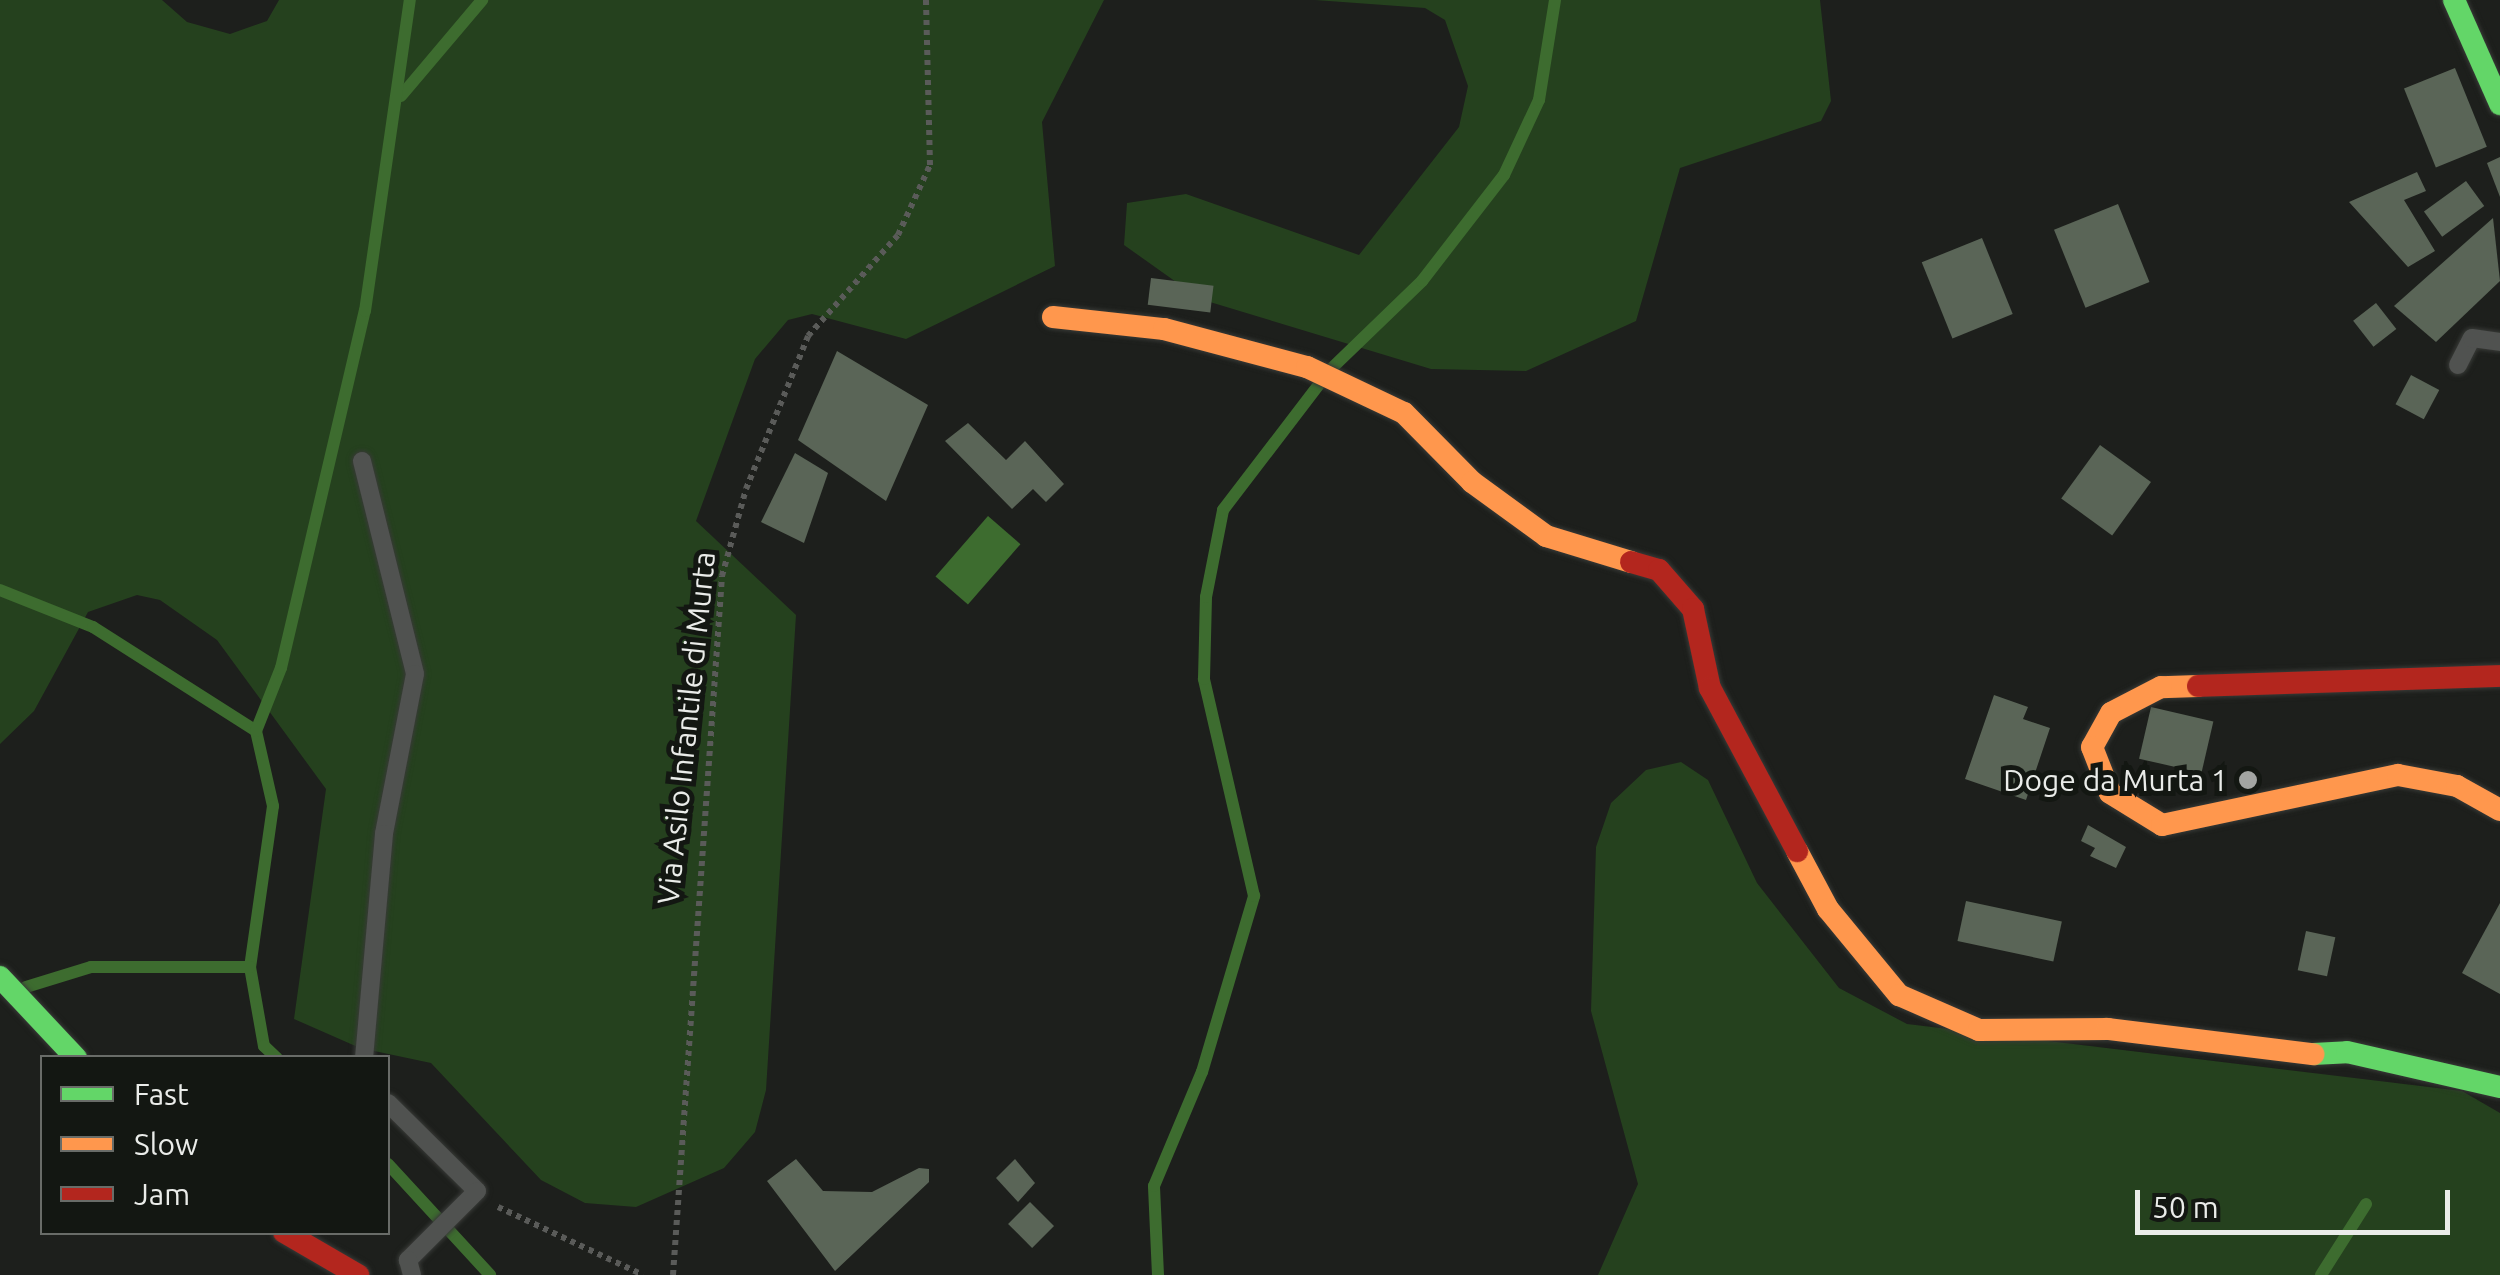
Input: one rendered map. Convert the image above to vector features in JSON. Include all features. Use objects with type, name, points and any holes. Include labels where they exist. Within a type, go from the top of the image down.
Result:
[{"type":"street","points":[[2454,0],[2500,104]]},
{"type":"street","points":[[1054,317],[1164,329],[1307,367],[1404,414],[1472,482],[1546,536],[1659,570],[1693,609],[1710,688],[1828,909],[1899,995],[1980,1030],[2108,1030],[2288,1056],[2348,1052],[2500,1087]]},
{"type":"street","points":[[2500,676],[2161,687],[2111,713],[2092,747],[2110,793],[2162,825],[2398,775],[2457,786],[2500,810]]},
{"type":"street","points":[[0,977],[73,1055]]},
{"type":"street","points":[[289,1235],[358,1275]]},
{"type":"lane","points":[[2458,365],[2472,338],[2500,342]]},
{"type":"lane","points":[[362,460],[414,674],[384,834],[364,1055]]},
{"type":"lane","points":[[390,1105],[472,1195],[410,1267]]},
{"type":"path","name":"Via Asilo Infantile di Murta","points":[[674,1275],[722,576],[746,489],[808,336],[898,235],[930,164],[926,0]]},
{"type":"path","points":[[472,1195],[522,1224],[643,1275]]},
{"type":"shaded area","points":[[0,0],[162,0],[187,22],[230,34],[267,21],[279,0],[1104,0],[1042,122],[1055,266],[906,339],[812,314],[788,320],[755,359],[696,521],[796,615],[766,1090],[755,1132],[724,1168],[636,1207],[585,1203],[541,1180],[431,1063],[360,1048],[294,1019],[326,789],[217,640],[160,600],[137,595],[88,612],[34,711],[0,744]]},
{"type":"shaded area","points":[[1315,0],[1820,0],[1831,101],[1821,121],[1680,168],[1636,321],[1526,371],[1431,369],[1200,299],[1124,245],[1127,203],[1186,194],[1359,255],[1459,127],[1468,86],[1445,20],[1425,8]]},
{"type":"shaded area","points":[[988,516],[1020,544],[968,605],[936,576]]},
{"type":"shaded area","points":[[1681,762],[1708,780],[1757,883],[1839,988],[1907,1024],[2462,1091],[2500,1113],[2500,1275],[1598,1275],[1638,1184],[1591,1011],[1596,847],[1611,803],[1646,770]]},
{"type":"building","points":[[2455,68],[2487,147],[2436,167],[2404,89]]},
{"type":"building","points":[[2500,157],[2500,197],[2487,163]]},
{"type":"building","points":[[2417,172],[2426,191],[2404,200],[2435,251],[2408,267],[2349,202]]},
{"type":"building","points":[[2466,181],[2484,206],[2442,237],[2424,212]]},
{"type":"building","points":[[2118,204],[2149,282],[2085,308],[2054,230]]},
{"type":"building","points":[[2493,218],[2500,281],[2436,342],[2394,306]]},
{"type":"building","points":[[1982,238],[2013,314],[1952,338],[1922,262]]},
{"type":"building","points":[[1151,278],[1214,286],[1210,312],[1148,305]]},
{"type":"building","points":[[2376,303],[2396,329],[2373,347],[2353,321]]},
{"type":"building","points":[[837,351],[928,405],[886,501],[798,440]]},
{"type":"building","points":[[2411,375],[2439,390],[2424,419],[2396,404]]},
{"type":"building","points":[[968,423],[1006,460],[1025,441],[1064,484],[1046,502],[1033,489],[1012,509],[945,441]]},
{"type":"building","points":[[2100,445],[2151,482],[2112,535],[2061,498]]},
{"type":"building","points":[[795,453],[828,473],[804,543],[761,522]]},
{"type":"building","points":[[1994,695],[2028,707],[2023,719],[2050,728],[2026,800],[1965,779]]},
{"type":"building","points":[[2151,707],[2213,721],[2201,773],[2139,759]]},
{"type":"building","points":[[2088,825],[2126,847],[2116,868],[2090,856],[2095,848],[2081,841]]},
{"type":"building","points":[[1966,901],[2062,921],[2053,961],[1957,941]]},
{"type":"building","points":[[2500,903],[2500,994],[2462,973]]},
{"type":"building","points":[[2306,931],[2335,937],[2327,976],[2298,970]]},
{"type":"building","points":[[796,1159],[823,1191],[872,1192],[919,1168],[929,1169],[929,1182],[835,1271],[767,1181]]},
{"type":"building","points":[[1015,1159],[1035,1183],[1018,1202],[996,1178]]},
{"type":"building","points":[[1030,1202],[1054,1226],[1032,1248],[1008,1224]]},
{"type":"waterway","points":[[256,731],[281,668],[365,311],[410,0]]},
{"type":"waterway","points":[[401,96],[482,0]]},
{"type":"waterway","points":[[1333,367],[1422,281],[1504,175],[1539,100],[1555,0]]},
{"type":"waterway","points":[[1158,1275],[1154,1186],[1202,1072],[1254,896],[1204,679],[1206,597],[1223,510],[1320,383]]},
{"type":"waterway","points":[[0,590],[93,627],[256,731],[273,806],[250,967],[264,1046],[274,1055]]},
{"type":"waterway","points":[[26,987],[91,967],[250,967]]},
{"type":"waterway","points":[[390,1166],[490,1275]]},
{"type":"waterway","points":[[2321,1275],[2366,1204]]},
{"type":"traffic: fast","points":[[2454,0],[2500,104]]},
{"type":"traffic: fast","points":[[0,977],[73,1055]]},
{"type":"traffic: fast","points":[[2313,1054],[2347,1052],[2500,1087]]},
{"type":"traffic: slow","points":[[1053,317],[1164,329],[1307,367],[1404,413],[1472,482],[1546,536],[1631,562]]},
{"type":"traffic: slow","points":[[2198,686],[2161,687],[2111,713],[2092,747],[2110,793],[2162,825],[2398,775],[2457,786],[2500,810]]},
{"type":"traffic: slow","points":[[1797,851],[1828,909],[1899,995],[1979,1030],[2108,1029],[2313,1054]]},
{"type":"traffic: jam","points":[[1631,562],[1659,570],[1693,609],[1710,688],[1797,851]]},
{"type":"traffic: jam","points":[[2198,686],[2500,676]]},
{"type":"traffic: jam","points":[[289,1235],[358,1275]]},
{"type":"place","name":"Doge da Murta 1","points":[[2248,780]]}]
